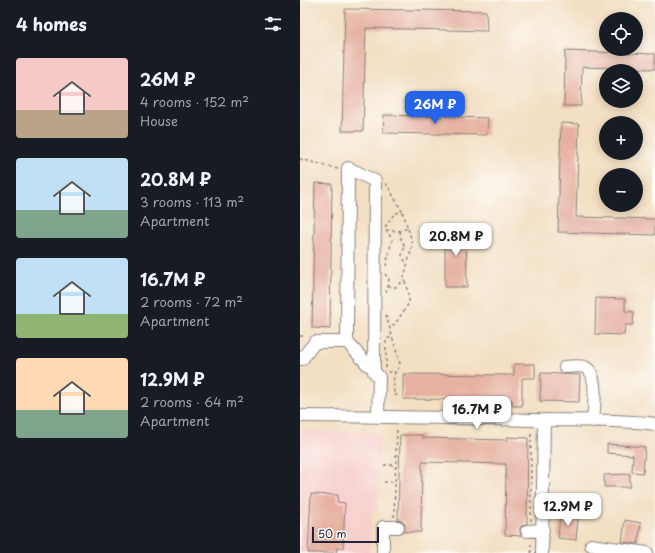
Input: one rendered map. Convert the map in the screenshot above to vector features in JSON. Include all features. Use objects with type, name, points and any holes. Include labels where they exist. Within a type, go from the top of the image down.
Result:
[{"type":"street","points":[[374,366],[368,365],[347,342],[348,168],[375,181],[374,372],[379,377],[378,416]]},
{"type":"street","points":[[300,359],[302,359],[315,342],[347,342]]},
{"type":"street","points":[[565,367],[585,367],[590,371],[594,385],[593,421]]},
{"type":"street","points":[[300,416],[378,416],[641,422],[655,424]]},
{"type":"street","points":[[542,553],[533,530],[544,420]]},
{"type":"street","points":[[383,553],[383,527],[396,527]]},
{"type":"street","points":[[591,545],[647,553]]},
{"type":"path","points":[[300,158],[343,171]]},
{"type":"path","points":[[385,293],[389,279],[385,275],[385,271],[392,240],[385,227],[394,214],[399,212],[403,213],[412,247],[404,280],[409,303],[395,324],[389,327]]},
{"type":"path","points":[[386,230],[400,231],[408,228]]},
{"type":"path","points":[[400,231],[405,246],[402,255],[407,265]]},
{"type":"path","points":[[388,286],[396,287],[404,280]]},
{"type":"path","points":[[385,313],[400,364],[399,369],[394,376],[394,395],[400,395]]},
{"type":"path","points":[[386,372],[386,341],[388,338],[392,338]]},
{"type":"path","points":[[396,527],[395,482],[397,428]]},
{"type":"path","points":[[530,553],[533,530],[531,431]]},
{"type":"path","points":[[384,465],[396,465]]},
{"type":"path","points":[[384,482],[395,482]]},
{"type":"shaded area","points":[[300,431],[379,433],[378,512],[371,512],[370,553],[300,553]]},
{"type":"building","points":[[345,9],[486,11],[487,31],[366,28],[363,131],[342,131]]},
{"type":"building","points":[[565,51],[599,52],[599,56],[643,56],[643,54],[655,54],[655,69],[643,69],[643,64],[599,64],[599,67],[582,67],[581,106],[564,106]]},
{"type":"building","points":[[384,115],[488,118],[487,135],[383,133]]},
{"type":"building","points":[[561,123],[579,124],[576,217],[655,219],[655,235],[558,232]]},
{"type":"building","points":[[315,183],[332,184],[330,329],[312,328]]},
{"type":"building","points":[[445,227],[466,227],[467,287],[445,287]]},
{"type":"building","points":[[596,298],[625,299],[625,311],[634,312],[633,325],[625,325],[624,335],[595,334]]},
{"type":"building","points":[[514,364],[535,364],[535,378],[522,378],[522,406],[512,406],[512,400],[403,399],[403,374],[514,375]]},
{"type":"building","points":[[541,373],[580,375],[579,402],[540,401]]},
{"type":"building","points":[[400,435],[423,435],[422,438],[507,440],[507,437],[528,438],[527,523],[520,527],[521,536],[505,535],[506,464],[422,462],[421,532],[404,532],[405,524],[398,520]]},
{"type":"building","points":[[607,444],[645,447],[643,473],[632,472],[633,455],[607,453]]},
{"type":"building","points":[[630,474],[630,487],[604,487],[604,475]]},
{"type":"building","points":[[311,494],[338,495],[337,502],[345,503],[343,548],[337,548],[336,553],[308,553]]},
{"type":"building","points":[[560,513],[569,514],[569,518],[578,519],[576,540],[558,538]]},
{"type":"building","points":[[625,520],[641,523],[638,544],[622,542]]}]
